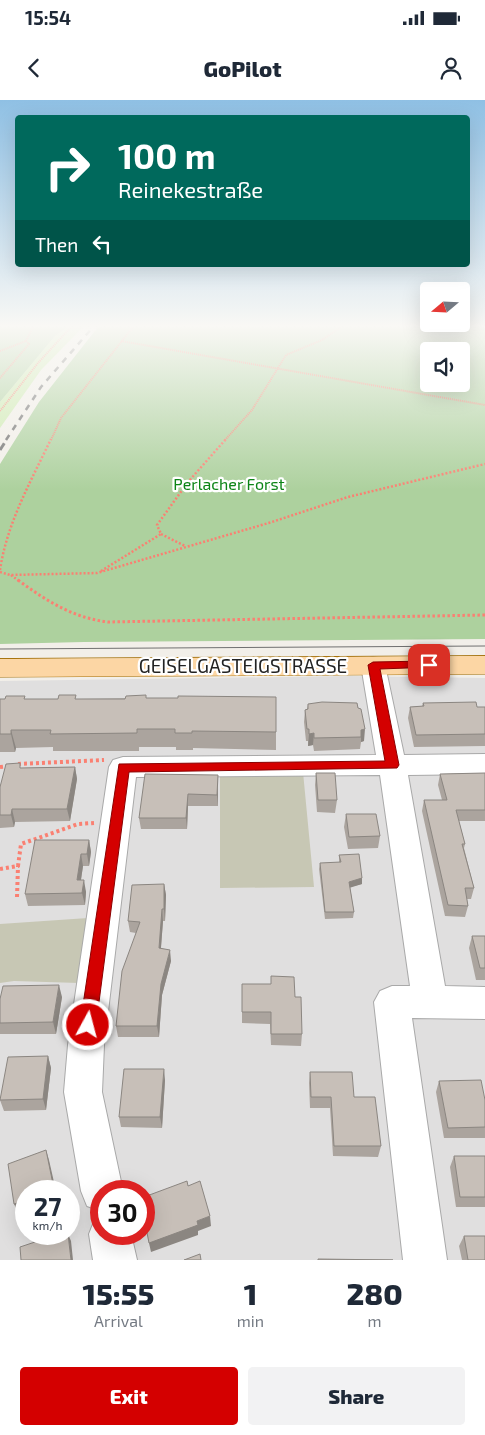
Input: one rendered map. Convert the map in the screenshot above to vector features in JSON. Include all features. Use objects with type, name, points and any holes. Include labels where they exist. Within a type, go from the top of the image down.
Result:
[{"type":"main road","name":"GEISELGASTEIGSTRASSE","points":[[0,668],[485,665]]},
{"type":"street","points":[[373,665],[392,765],[430,1002]]},
{"type":"street","points":[[100,1180],[84,1092],[85,1054],[123,767],[485,764]]},
{"type":"street","points":[[425,1260],[392,1002],[485,1002]]},
{"type":"street","points":[[112,1245],[115,1260]]},
{"type":"path","points":[[0,411],[24,381]]},
{"type":"path","points":[[90,381],[61,418],[15,516],[3,551],[0,571],[10,575],[43,598],[72,613],[99,621],[131,623],[485,615]]},
{"type":"path","points":[[185,546],[161,534],[157,525],[188,482],[252,410],[269,381]]},
{"type":"path","points":[[340,381],[484,406]]},
{"type":"path","points":[[10,575],[98,573],[185,546],[277,522],[329,502],[485,464]]},
{"type":"path","points":[[98,573],[161,534]]},
{"type":"path","points":[[0,767],[26,763],[110,759],[123,767]]},
{"type":"path","points":[[17,898],[21,844],[78,824],[93,823]]},
{"type":"path","points":[[0,869],[18,866]]},
{"type":"shaded area","points":[[351,676],[485,678],[485,1260],[0,1260],[0,681]]},
{"type":"shaded area","points":[[303,772],[314,887],[220,888],[220,773]]},
{"type":"shaded area","points":[[88,918],[79,983],[14,981],[0,983],[0,924]]},
{"type":"green space","points":[[0,381],[17,381],[0,402]]},
{"type":"green space","points":[[17,381],[33,381],[0,428],[0,402]]},
{"type":"green space","name":"Perlacher Forst","points":[[55,381],[420,381],[420,392],[470,392],[470,381],[485,381],[485,639],[0,644],[0,464],[39,402]]},
{"type":"building","points":[[59,695],[76,695],[75,699],[125,699],[126,696],[146,695],[146,698],[178,698],[178,696],[276,697],[276,732],[192,731],[192,733],[175,733],[175,729],[137,729],[137,733],[50,734],[51,730],[11,730],[11,734],[0,734],[0,699],[5,699],[6,696],[25,696],[24,699],[58,699]]},
{"type":"building","points":[[322,702],[357,703],[358,708],[361,709],[365,729],[361,730],[361,737],[314,738],[314,733],[309,734],[305,710],[308,709],[308,704]]},
{"type":"building","points":[[476,702],[477,707],[485,707],[485,734],[416,735],[410,707],[424,706],[423,703]]},
{"type":"building","points":[[20,763],[20,768],[75,767],[67,809],[12,809],[11,815],[0,815],[0,787],[6,764]]},
{"type":"building","points":[[316,773],[335,773],[337,800],[318,800]]},
{"type":"building","points":[[485,773],[485,810],[456,810],[465,844],[462,844],[474,888],[465,888],[468,906],[448,905],[424,800],[447,800],[440,774]]},
{"type":"building","points":[[145,774],[218,775],[217,795],[188,794],[186,818],[139,818]]},
{"type":"building","points":[[346,814],[376,814],[380,836],[349,837]]},
{"type":"building","points":[[35,840],[89,840],[87,854],[81,854],[77,880],[84,880],[82,893],[25,894]]},
{"type":"building","points":[[359,854],[362,878],[349,882],[354,912],[325,912],[320,863],[341,862],[339,855]]},
{"type":"building","points":[[164,884],[164,909],[162,909],[159,948],[170,950],[161,984],[157,1026],[116,1026],[122,971],[140,922],[128,921],[132,885]]},
{"type":"building","points":[[472,936],[485,936],[485,968],[480,968]]},
{"type":"building","points":[[271,976],[294,977],[295,997],[301,997],[302,1034],[271,1034],[271,1012],[242,1012],[242,984],[271,984]]},
{"type":"building","points":[[59,985],[53,1022],[0,1023],[0,999],[3,986]]},
{"type":"building","points":[[48,1056],[43,1099],[0,1100],[8,1057]]},
{"type":"building","points":[[124,1069],[164,1069],[160,1117],[119,1117]]},
{"type":"building","points":[[310,1072],[352,1072],[354,1097],[375,1097],[381,1146],[334,1146],[331,1097],[311,1097]]},
{"type":"building","points":[[481,1080],[485,1100],[485,1127],[448,1128],[439,1081]]},
{"type":"building","points":[[46,1150],[52,1180],[15,1180],[14,1204],[8,1164]]},
{"type":"building","points":[[454,1156],[485,1156],[485,1197],[460,1197]]},
{"type":"building","points":[[187,1181],[188,1186],[200,1181],[210,1216],[197,1221],[198,1225],[155,1241],[155,1193]]},
{"type":"building","points":[[464,1236],[485,1236],[485,1260],[468,1260]]},
{"type":"building","points":[[26,1245],[69,1245],[71,1260],[21,1260],[20,1247]]},
{"type":"building","points":[[200,1254],[201,1260],[184,1260]]},
{"type":"building","points":[[318,1259],[393,1260],[318,1260]]},
{"type":"tram line","points":[[0,649],[485,646]]},
{"type":"railway","points":[[6,440],[46,381]]},
{"type":"railway","points":[[0,450],[7,439]]},
{"type":"route","points":[[88,1025],[123,767],[392,765],[373,665],[429,665]]}]
